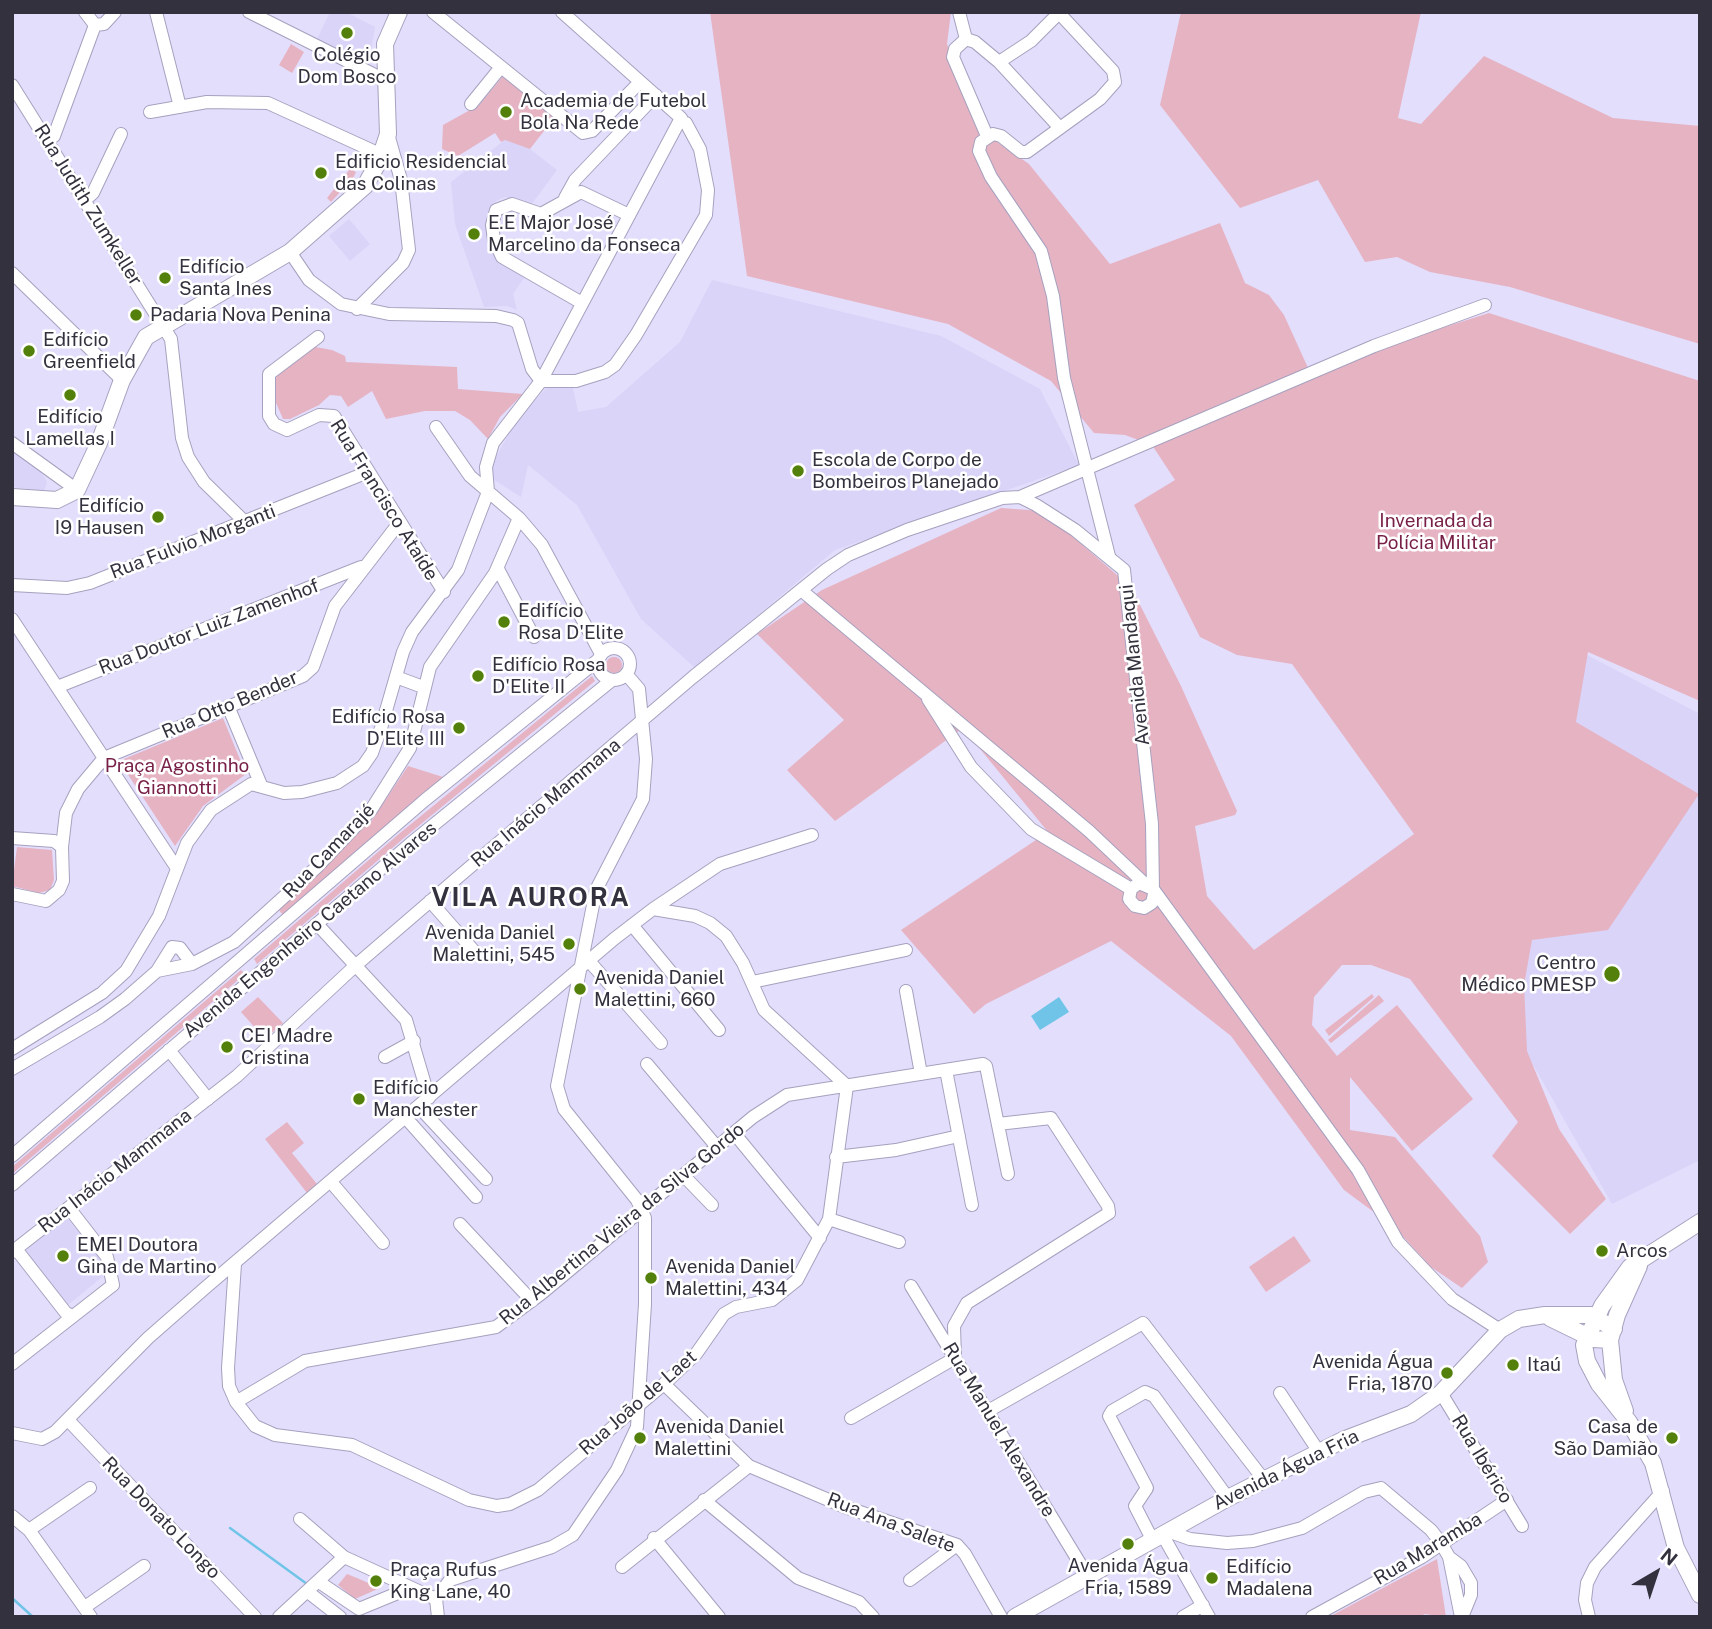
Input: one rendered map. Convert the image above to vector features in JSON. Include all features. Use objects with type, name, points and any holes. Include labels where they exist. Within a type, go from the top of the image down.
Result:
[{"type":"main road","points":[[12,497],[57,500],[77,490],[99,443],[122,380],[146,337],[163,324],[290,252],[365,186],[382,155],[388,134],[385,44],[399,12]]},
{"type":"main road","points":[[1587,1361],[1587,1337],[1621,1277],[1647,1256],[1700,1222]]},
{"type":"main road","points":[[1647,1256],[1629,1284],[1612,1334],[1614,1380],[1629,1422],[1653,1463],[1676,1549],[1700,1595]]},
{"type":"main road","points":[[1545,1315],[1587,1337],[1612,1334]]},
{"type":"main road","name":"Avenida Água Fria","points":[[1015,1617],[1228,1498],[1319,1452],[1411,1414],[1441,1393],[1500,1330],[1519,1319],[1545,1315],[1596,1317]]},
{"type":"main road","points":[[1596,1317],[1612,1334]]},
{"type":"main road","points":[[1562,1323],[1615,1406],[1629,1422]]},
{"type":"street","points":[[85,12],[95,25]]},
{"type":"street","points":[[95,25],[104,24],[116,12]]},
{"type":"street","points":[[156,12],[180,107]]},
{"type":"street","points":[[249,12],[385,80]]},
{"type":"street","points":[[433,12],[583,133],[592,131],[640,82]]},
{"type":"street","points":[[541,381],[576,381],[605,372],[615,365],[636,335],[706,215],[708,190],[699,144],[683,120],[562,12]]},
{"type":"street","points":[[959,12],[965,39]]},
{"type":"street","points":[[999,62],[1031,41],[1058,13],[1116,78],[1100,99],[1027,152],[1021,152],[1001,135],[987,136],[981,142],[981,158],[1041,251],[1053,296],[1064,378],[1090,470],[1109,556]]},
{"type":"street","points":[[48,140],[54,136],[95,25]]},
{"type":"street","points":[[965,39],[975,42],[999,62],[1060,128]]},
{"type":"street","points":[[965,39],[955,49],[953,57],[987,136]]},
{"type":"street","points":[[471,104],[501,67]]},
{"type":"street","name":"Rua Judith Zumkeller","points":[[12,85],[163,324],[174,347],[178,411],[188,457],[204,482],[245,522]]},
{"type":"street","points":[[565,198],[575,180],[656,95]]},
{"type":"street","points":[[150,113],[207,102],[268,103],[382,155]]},
{"type":"street","points":[[12,1049],[102,993],[126,971],[159,916],[187,843],[211,810],[235,792],[251,785],[261,785],[284,793],[302,792],[351,776],[372,753],[403,652],[412,632],[444,592],[468,549],[488,492],[486,467],[494,443],[541,381],[683,120]]},
{"type":"street","points":[[85,200],[93,193],[121,134]]},
{"type":"street","points":[[357,309],[403,263],[409,250],[401,180],[388,134]]},
{"type":"street","points":[[582,303],[506,261],[499,254],[494,240],[493,217],[499,206],[512,204],[541,214],[565,198],[581,192],[629,215]]},
{"type":"street","points":[[290,252],[320,290],[341,304],[357,309],[389,314],[507,317],[518,323],[531,365],[541,381]]},
{"type":"street","points":[[12,273],[122,380]]},
{"type":"street","points":[[1485,305],[1374,346],[1090,470],[1020,497],[1002,498],[872,545],[837,562],[801,590],[1089,831],[1150,889],[1358,1170],[1398,1242],[1452,1299],[1500,1330]]},
{"type":"street","name":"Rua Francisco Ataíde","points":[[318,337],[269,374],[269,416],[274,424],[288,429],[319,415],[334,416],[444,592]]},
{"type":"street","points":[[436,427],[470,477],[519,518],[542,545],[599,657],[601,673],[612,680],[627,675]]},
{"type":"street","points":[[12,443],[77,490]]},
{"type":"street","name":"Rua Fulvio Morganti","points":[[12,585],[67,588],[90,583],[368,472]]},
{"type":"street","name":"Avenida Mandaqui","points":[[1020,497],[1056,518],[1124,570],[1152,824],[1150,889]]},
{"type":"street","name":"Rua Camarajé","points":[[156,971],[192,964],[234,942],[318,866],[371,810],[410,748],[429,667],[498,569],[519,518]]},
{"type":"street","name":"Rua Otto Bender","points":[[104,758],[303,676],[313,667],[335,606],[362,567],[399,523]]},
{"type":"street","name":"Rua Doutor Luiz Zamenhof","points":[[57,687],[362,567]]},
{"type":"street","points":[[498,569],[534,637]]},
{"type":"street","name":"Rua Inácio Mammana","points":[[14,1251],[258,1057],[355,966],[430,901],[693,677],[801,590]]},
{"type":"street","points":[[12,619],[176,867]]},
{"type":"street","points":[[599,657],[613,647],[623,650],[631,661],[627,675]]},
{"type":"street","name":"Avenida Engenheiro Caetano Alvares","points":[[12,1156],[435,792],[599,657]]},
{"type":"street","points":[[438,1617],[436,1599],[444,1584],[456,1576],[552,1547],[572,1535],[610,1481],[630,1446],[639,1404],[647,1240],[642,1210],[564,1110],[559,1098],[558,1068],[584,966],[596,890],[643,799],[646,759],[639,687],[627,675]]},
{"type":"street","points":[[396,677],[423,687]]},
{"type":"street","name":"Avenida Engenheiro Caetano Alvares","points":[[12,1185],[488,778],[612,680]]},
{"type":"street","points":[[926,694],[934,714],[971,767],[1031,829],[1131,889],[1150,889]]},
{"type":"street","points":[[228,706],[261,785]]},
{"type":"street","points":[[12,894],[39,901],[53,898],[63,881],[62,847],[66,813],[73,799],[104,758]]},
{"type":"street","points":[[12,1433],[42,1439],[68,1420],[148,1338],[653,909],[720,864],[812,835]]},
{"type":"street","points":[[12,838],[56,841],[62,847]]},
{"type":"street","points":[[1131,889],[1129,899],[1139,908],[1149,906],[1150,889]]},
{"type":"street","points":[[430,901],[474,951]]},
{"type":"street","points":[[653,909],[695,916],[710,923],[726,936],[770,1017],[847,1086]]},
{"type":"street","points":[[317,924],[406,1020],[414,1041],[424,1102],[486,1180]]},
{"type":"street","points":[[632,925],[719,1030]]},
{"type":"street","points":[[12,1069],[100,1017],[156,971],[174,946],[180,948],[192,964]]},
{"type":"street","points":[[752,982],[906,950]]},
{"type":"street","points":[[241,958],[257,976]]},
{"type":"street","points":[[584,966],[661,1043]]},
{"type":"street","points":[[906,992],[921,1074]]},
{"type":"street","points":[[385,1057],[414,1041]]},
{"type":"street","points":[[169,1050],[208,1098]]},
{"type":"street","name":"Rua Albertina Vieira da Silva Gordo","points":[[236,1402],[296,1364],[487,1330],[504,1323],[734,1132],[786,1095],[980,1063],[986,1066],[998,1124]]},
{"type":"street","points":[[647,1064],[717,1147]]},
{"type":"street","points":[[946,1070],[972,1205]]},
{"type":"street","name":"Rua João de Laet","points":[[235,1264],[229,1386],[245,1417],[266,1432],[352,1445],[469,1500],[497,1506],[522,1500],[538,1490],[664,1384],[696,1354],[730,1309],[772,1300],[789,1289],[820,1238],[828,1219],[847,1086]]},
{"type":"street","points":[[851,1418],[955,1358],[954,1326],[967,1303],[1053,1246],[1106,1217],[1110,1211],[1054,1121],[1046,1117],[998,1124],[1008,1174]]},
{"type":"street","points":[[406,1118],[476,1197]]},
{"type":"street","points":[[734,1132],[820,1238]]},
{"type":"street","points":[[836,1157],[896,1150],[958,1136]]},
{"type":"street","points":[[683,1175],[711,1206]]},
{"type":"street","points":[[331,1182],[383,1242]]},
{"type":"street","points":[[12,1364],[114,1282],[107,1257],[69,1208]]},
{"type":"street","points":[[828,1219],[899,1242]]},
{"type":"street","points":[[460,1223],[532,1301]]},
{"type":"street","points":[[14,1251],[66,1313],[73,1316]]},
{"type":"street","name":"Rua Manuel Alexandre","points":[[911,1286],[1087,1575]]},
{"type":"street","points":[[988,1411],[1143,1323],[1264,1480]]},
{"type":"street","points":[[622,1567],[654,1538],[749,1466],[664,1384]]},
{"type":"street","points":[[1183,1617],[1206,1611],[1161,1535],[1135,1506],[1147,1488],[1110,1419],[1112,1411],[1145,1392],[1151,1392],[1228,1498]]},
{"type":"street","points":[[1280,1393],[1319,1452]]},
{"type":"street","name":"Rua Ibérico","points":[[1441,1393],[1522,1526]]},
{"type":"street","name":"Rua Donato Longo","points":[[68,1420],[251,1612]]},
{"type":"street","name":"Rua Ana Salete","points":[[749,1466],[845,1507],[957,1545],[965,1554],[1001,1617]]},
{"type":"street","points":[[29,1530],[90,1488]]},
{"type":"street","points":[[1161,1535],[1215,1542],[1253,1541],[1302,1528],[1364,1492],[1377,1488],[1390,1494],[1441,1544],[1449,1557],[1462,1617]]},
{"type":"street","points":[[1589,1617],[1585,1600],[1587,1583],[1595,1567],[1662,1491]]},
{"type":"street","points":[[704,1500],[798,1578],[859,1602],[873,1617]]},
{"type":"street","name":"Rua Maramba","points":[[1312,1617],[1422,1558],[1507,1500]]},
{"type":"street","points":[[12,1516],[29,1530],[88,1612],[144,1566]]},
{"type":"street","points":[[300,1519],[344,1557],[436,1599]]},
{"type":"street","points":[[654,1538],[719,1617]]},
{"type":"street","points":[[910,1580],[957,1545]]},
{"type":"street","points":[[279,1617],[344,1557]]},
{"type":"street","points":[[313,1587],[359,1609],[410,1588]]},
{"type":"street","points":[[313,1587],[340,1617]]},
{"type":"street","points":[[235,1617],[251,1612]]},
{"type":"shaded area","name":"Colégio Dom Bosco","points":[[330,12],[346,12],[375,27],[369,64],[317,39]]},
{"type":"shaded area","name":"E.E Major José Marcelino da Fonseca","points":[[505,140],[526,146],[557,170],[531,205],[505,197],[496,201],[488,210],[491,245],[524,278],[513,294],[517,310],[507,306],[484,307],[455,224],[451,182]]},
{"type":"shaded area","points":[[349,219],[370,244],[350,261],[329,236]]},
{"type":"shaded area","name":"Escola de Corpo de Bombeiros Planejado","points":[[712,280],[941,336],[1040,389],[1079,465],[835,550],[695,668],[641,619],[577,505],[528,465],[521,497],[491,478],[494,461],[514,424],[549,385],[573,388],[578,412],[606,407],[680,342]]},
{"type":"shaded area","points":[[12,450],[42,473],[47,482],[44,491],[12,487]]},
{"type":"shaded area","name":"Centro Médico PMESP","points":[[1562,642],[1700,714],[1700,1160],[1612,1204],[1519,1040],[1530,908],[1537,734]]},
{"type":"shaded area","name":"EMEI Doutora Gina de Martino","points":[[67,1218],[102,1261],[103,1276],[68,1305],[25,1250]]},
{"type":"green space","name":"Invernada da Polícia Militar","points":[[710,12],[951,12],[947,44],[968,102],[984,133],[1029,164],[1110,264],[1220,223],[1245,283],[1269,295],[1284,315],[1309,370],[1489,313],[1700,381],[1700,701],[1588,652],[1576,722],[1699,794],[1608,930],[1532,940],[1524,985],[1527,1051],[1559,1129],[1606,1199],[1570,1234],[1492,1156],[1518,1122],[1410,979],[1371,965],[1342,965],[1314,997],[1312,1025],[1337,1056],[1397,1005],[1473,1099],[1412,1151],[1350,1077],[1350,1130],[1395,1137],[1480,1236],[1488,1262],[1462,1288],[1431,1267],[1394,1227],[1344,1190],[1231,1036],[1111,941],[986,1004],[974,1014],[901,930],[1048,832],[963,728],[835,821],[787,770],[844,720],[757,634],[822,590],[1001,508],[1043,511],[1131,587],[1181,686],[1237,811],[1235,815],[1195,826],[1207,896],[1254,950],[1414,834],[1292,664],[1237,655],[1200,637],[1134,505],[1175,480],[1152,445],[1125,435],[1094,433],[1051,381],[948,324],[747,276]]},
{"type":"green space","points":[[1181,12],[1421,12],[1398,118],[1421,124],[1484,56],[1613,118],[1700,126],[1700,344],[1510,287],[1430,272],[1397,257],[1365,262],[1318,180],[1240,208],[1160,105]]},
{"type":"green space","points":[[291,44],[304,52],[292,73],[279,65]]},
{"type":"green space","name":"Academia de Futebol Bola Na Rede","points":[[503,76],[554,118],[530,149],[505,140],[501,142],[495,133],[458,156],[442,149],[443,125],[479,105]]},
{"type":"green space","points":[[350,169],[356,172],[353,178],[331,202],[327,198]]},
{"type":"green space","points":[[310,346],[332,350],[345,356],[346,362],[457,367],[458,389],[523,394],[500,417],[488,439],[470,420],[455,411],[425,411],[386,419],[372,391],[348,407],[341,396],[330,395],[319,405],[290,419],[283,419],[273,396],[276,378],[283,366]]},
{"type":"green space","points":[[614,657],[620,659],[620,671],[614,673],[608,671],[606,665],[608,659]]},
{"type":"green space","points":[[592,676],[595,681],[404,838],[257,964],[254,959],[400,833]]},
{"type":"green space","name":"Praça Agostinho Giannotti","points":[[223,718],[246,774],[203,806],[175,846],[119,761]]},
{"type":"green space","points":[[408,766],[443,777],[283,915],[278,909],[322,862],[372,820]]},
{"type":"green space","points":[[17,847],[52,850],[54,880],[50,890],[39,893],[12,886]]},
{"type":"green space","points":[[241,970],[245,974],[12,1174],[12,1167]]},
{"type":"green space","points":[[1372,994],[1374,997],[1329,1036],[1325,1030]]},
{"type":"green space","points":[[1379,995],[1384,1001],[1331,1043],[1328,1040]]},
{"type":"green space","points":[[258,997],[283,1023],[265,1039],[241,1012]]},
{"type":"green space","points":[[287,1122],[304,1143],[292,1153],[317,1184],[307,1193],[265,1139]]},
{"type":"green space","points":[[1294,1236],[1311,1261],[1266,1292],[1249,1267]]},
{"type":"green space","points":[[1437,1559],[1446,1617],[1425,1614],[1418,1617],[1329,1617]]},
{"type":"green space","points":[[347,1574],[380,1588],[355,1599],[338,1585]]},
{"type":"water","points":[[1059,997],[1069,1012],[1040,1030],[1031,1016]]},
{"type":"waterway","points":[[230,1528],[307,1584]]},
{"type":"waterway","points":[[12,1598],[33,1617]]},
{"type":"place","name":"Colégio Dom Bosco","points":[[347,33]]},
{"type":"place","name":"Academia de Futebol Bola Na Rede","points":[[506,112]]},
{"type":"place","name":"Edificio Residencial das Colinas","points":[[321,173]]},
{"type":"place","name":"E.E Major José Marcelino da Fonseca","points":[[474,234]]},
{"type":"place","name":"Edifício Santa Ines","points":[[165,278]]},
{"type":"place","name":"Padaria Nova Penina","points":[[136,315]]},
{"type":"place","name":"Edifício Greenfield","points":[[29,351]]},
{"type":"place","name":"Edifício Lamellas I","points":[[70,395]]},
{"type":"place","name":"Escola de Corpo de Bombeiros Planejado","points":[[798,471]]},
{"type":"place","name":"Edifício I9 Hausen","points":[[158,517]]},
{"type":"place","name":"Edifício Rosa D'Elite","points":[[504,622]]},
{"type":"place","name":"Edifício Rosa D'Elite II","points":[[478,676]]},
{"type":"place","name":"Edifício Rosa D'Elite III","points":[[459,728]]},
{"type":"place","name":"Avenida Daniel Malettini, 545","points":[[569,944]]},
{"type":"place","name":"Centro Médico PMESP","points":[[1612,974]]},
{"type":"place","name":"Avenida Daniel Malettini, 660","points":[[580,989]]},
{"type":"place","name":"CEI Madre Cristina","points":[[227,1047]]},
{"type":"place","name":"Edifício Manchester","points":[[359,1099]]},
{"type":"place","name":"Arcos","points":[[1602,1251]]},
{"type":"place","name":"EMEI Doutora Gina de Martino","points":[[63,1256]]},
{"type":"place","name":"Avenida Daniel Malettini, 434","points":[[651,1278]]},
{"type":"place","name":"Itaú","points":[[1513,1365]]},
{"type":"place","name":"Avenida Água Fria, 1870","points":[[1447,1373]]},
{"type":"place","name":"Avenida Daniel Malettini","points":[[640,1438]]},
{"type":"place","name":"Casa de São Damião","points":[[1672,1438]]},
{"type":"place","name":"Avenida Água Fria, 1589","points":[[1128,1544]]},
{"type":"place","name":"Edifício Madalena","points":[[1212,1578]]},
{"type":"place","name":"Praça Rufus King Lane, 40","points":[[376,1581]]},
{"type":"district","name":"VILA AURORA","points":[[531,898]]}]
